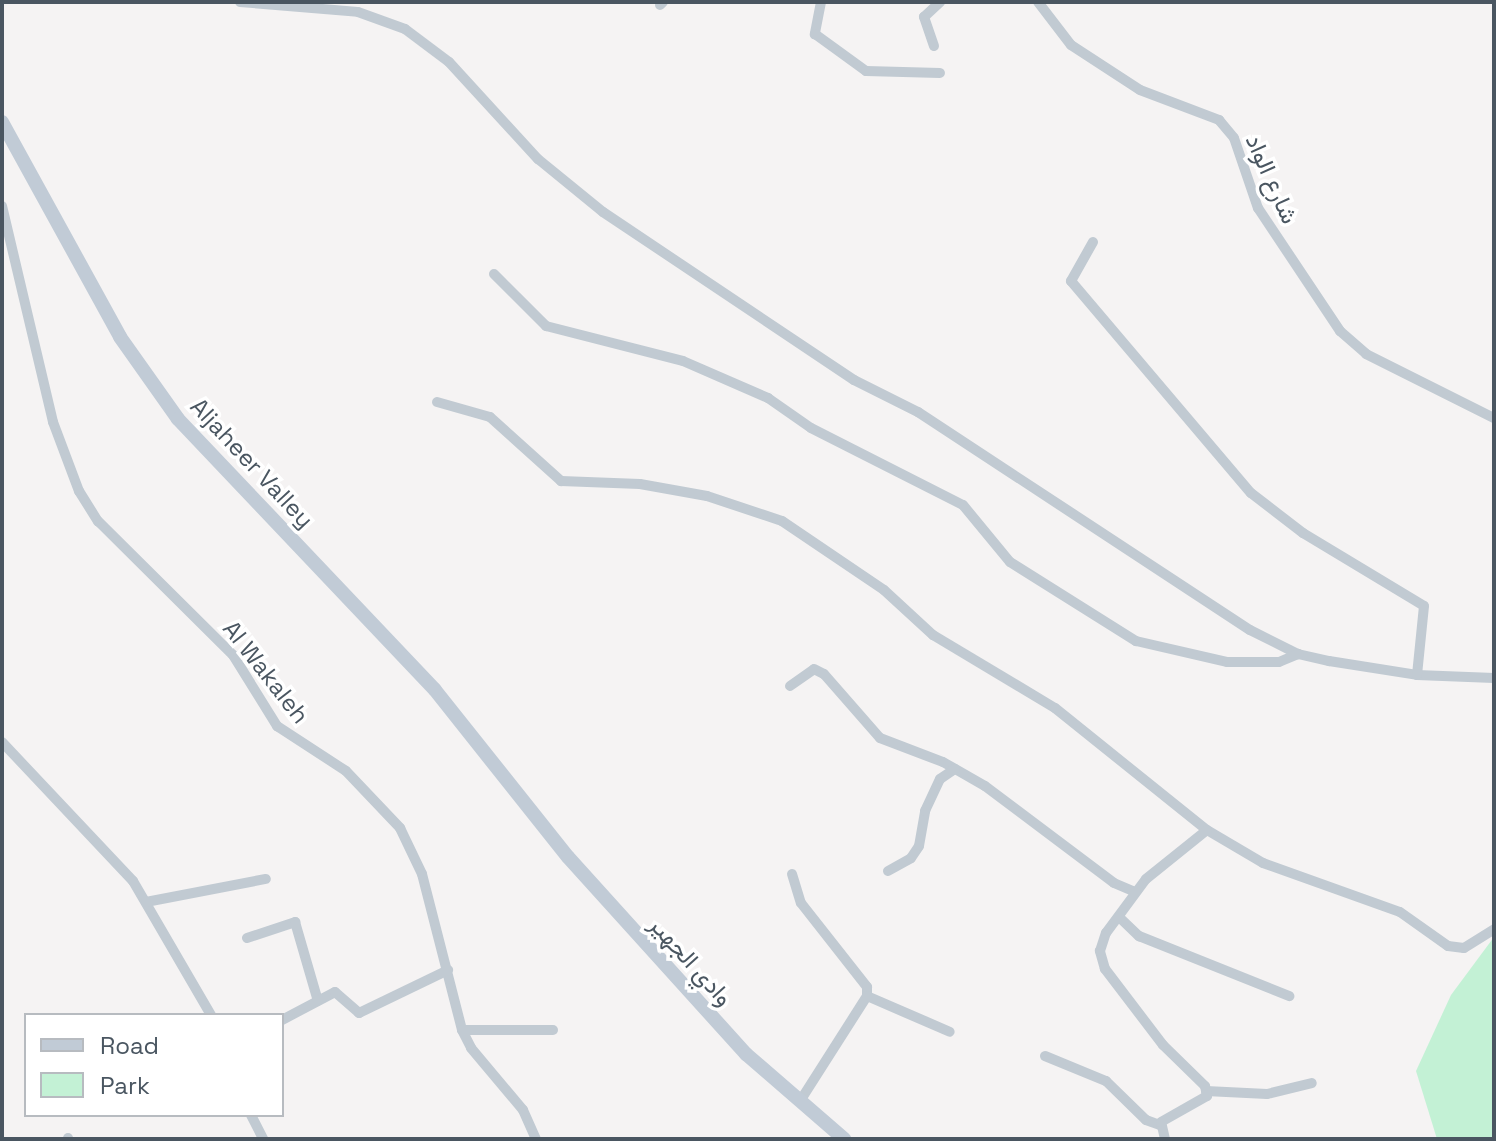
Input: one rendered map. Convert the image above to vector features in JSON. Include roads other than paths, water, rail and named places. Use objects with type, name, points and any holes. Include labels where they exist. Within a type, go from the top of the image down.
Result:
[{"type":"street","points":[[240,2],[358,12],[405,29],[449,62],[538,159],[603,212],[854,380],[918,412],[1250,630],[1298,654],[1417,675],[1494,678]]},
{"type":"street","points":[[821,2],[815,34],[866,71],[940,73]]},
{"type":"street","points":[[934,46],[924,17],[940,2]]},
{"type":"street","name":"شارع الواد","points":[[1038,2],[1071,45],[1140,90],[1219,120],[1234,138],[1258,208],[1340,331],[1366,354],[1494,418]]},
{"type":"street","name":"Aljaheer Valley","points":[[2,122],[120,337],[178,419],[435,690],[522,796]]},
{"type":"street","name":"Al Wakaleh","points":[[2,206],[53,422],[79,491],[98,521],[233,655],[277,726],[346,771],[400,828],[422,874],[462,1030],[471,1048],[523,1110],[536,1139]]},
{"type":"street","points":[[1093,242],[1071,281],[1133,348],[1251,493],[1303,533],[1424,606],[1417,675]]},
{"type":"street","points":[[494,274],[546,326],[683,361],[768,398],[811,428],[963,505],[1010,562],[1136,641],[1227,662],[1279,662],[1298,654]]},
{"type":"street","points":[[437,402],[490,417],[561,481],[653,486],[707,496],[782,521],[884,590],[933,635],[1055,708],[1207,830],[1263,863],[1400,912],[1448,946],[1464,948],[1494,929]]},
{"type":"street","points":[[790,686],[814,669],[880,738],[955,769],[1114,883],[1135,892]]},
{"type":"street","points":[[2,742],[133,881],[210,1013]]},
{"type":"street","points":[[888,871],[911,858],[919,846],[925,811],[940,779],[955,769]]},
{"type":"street","name":"وادي الجهير","points":[[522,796],[653,954],[746,1054],[844,1139]]},
{"type":"street","points":[[1160,1125],[1207,1096],[1206,1091],[1163,1045],[1105,969],[1100,951],[1106,933],[1135,892],[1207,830]]},
{"type":"street","points":[[792,874],[801,903],[867,987],[867,996],[800,1101]]},
{"type":"street","points":[[146,902],[266,879]]},
{"type":"street","points":[[1119,917],[1139,936],[1289,996]]},
{"type":"street","points":[[247,938],[295,922],[318,1001]]},
{"type":"street","points":[[284,1019],[335,992],[359,1013],[448,970]]},
{"type":"street","points":[[867,996],[950,1032]]},
{"type":"street","points":[[462,1030],[553,1030]]},
{"type":"street","points":[[1045,1056],[1106,1081],[1146,1120],[1160,1125]]},
{"type":"street","points":[[1206,1091],[1267,1094],[1312,1083]]},
{"type":"street","points":[[252,1117],[263,1139]]},
{"type":"street","points":[[1160,1125],[1165,1139]]}]
